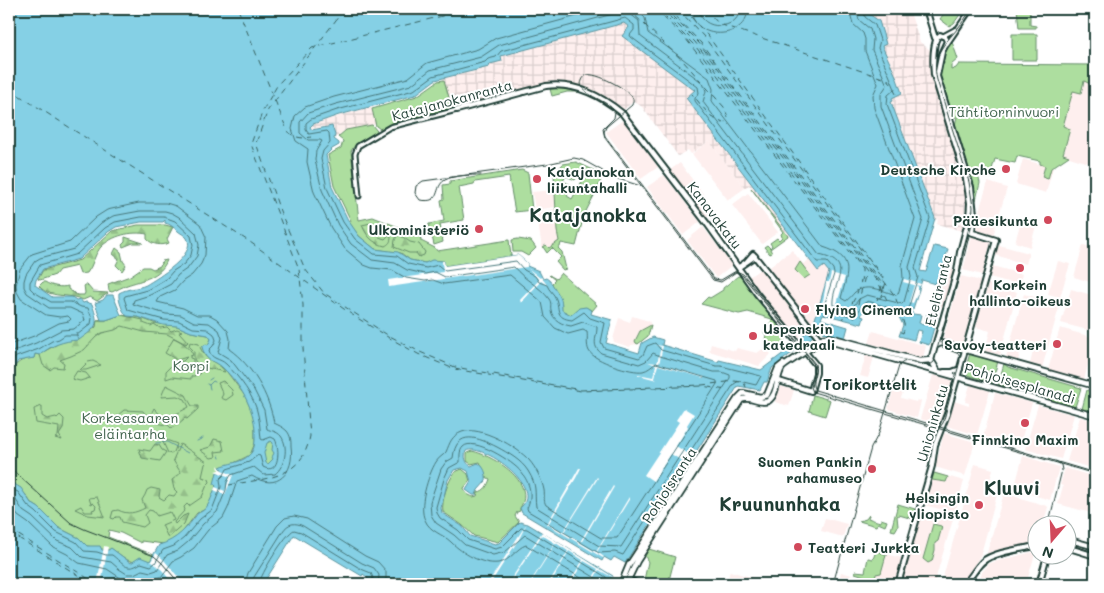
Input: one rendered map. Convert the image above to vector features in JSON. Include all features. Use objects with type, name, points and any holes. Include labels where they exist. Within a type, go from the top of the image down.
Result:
[{"type":"main road","points":[[926,9],[936,45],[933,60],[935,78],[968,184],[972,213]]},
{"type":"main road","points":[[931,28],[947,39],[938,67],[937,78],[971,184],[972,232],[965,232]]},
{"type":"main road","points":[[935,38],[941,35]]},
{"type":"main road","points":[[936,45],[940,48],[945,46]]},
{"type":"main road","name":"Katajanokanranta","points":[[457,110],[546,86],[561,85],[577,88]]},
{"type":"main road","name":"Kanavakatu","points":[[577,88],[604,100],[626,118],[739,267],[757,294],[815,364],[816,373],[811,391],[776,380]]},
{"type":"main road","name":"Eteläranta","points":[[931,360],[957,271],[965,232],[972,213]]},
{"type":"main road","name":"Unioninkatu","points":[[898,584],[932,466],[935,445],[958,377],[996,240],[972,232]]},
{"type":"main road","points":[[739,267],[754,255],[820,340]]},
{"type":"main road","points":[[739,400],[746,398],[762,402],[767,401],[773,395],[776,380],[782,368],[801,348],[830,337],[919,361],[931,360],[938,372]]},
{"type":"main road","name":"Pohjoisesplanadi","points":[[820,340],[1095,416]]},
{"type":"main road","points":[[935,346],[941,343],[1095,386]]},
{"type":"main road","name":"Pohjoisesplanadi","points":[[938,372],[952,372],[960,369]]},
{"type":"main road","name":"Pohjoisranta","points":[[621,584],[627,582],[641,554],[739,400]]},
{"type":"main road","name":"Pohjoisranta","points":[[627,582],[629,566],[739,400]]},
{"type":"main road","points":[[1076,542],[1095,547]]},
{"type":"main road","points":[[964,584],[987,559],[1026,548]]},
{"type":"main road","points":[[1076,550],[1095,556]]},
{"type":"main road","points":[[1039,584],[1044,566]]},
{"type":"street","points":[[945,46],[956,33],[956,29],[971,9]]},
{"type":"street","points":[[941,35],[956,29]]},
{"type":"street","name":"Katajanokanranta","points":[[359,196],[354,154],[358,146],[390,127],[457,110]]},
{"type":"street","points":[[627,582],[638,584]]},
{"type":"shaded area","points":[[867,9],[909,9],[920,42],[930,50],[933,84],[964,183],[966,203],[962,231],[937,224],[938,219],[934,221],[935,218],[891,102],[891,98],[902,93],[882,45],[886,44],[879,21],[869,14]]},
{"type":"shaded area","points":[[624,23],[697,90],[686,98],[790,235],[788,236],[749,185],[745,188],[709,141],[691,154],[688,150],[678,156],[642,107],[634,101],[622,111],[593,91],[565,83],[549,84],[452,109],[443,78],[490,65],[501,59],[500,56]]},
{"type":"shaded area","points":[[1095,65],[1095,165],[1063,155],[1070,129],[1063,127],[1073,84]]},
{"type":"shaded area","points":[[372,106],[376,124],[346,130],[335,138],[335,135],[325,127],[311,129],[313,124]]},
{"type":"shaded area","points":[[623,120],[658,167],[641,179],[606,132]]},
{"type":"shaded area","points":[[709,141],[745,188],[728,200],[692,154]]},
{"type":"shaded area","points":[[1023,159],[1053,168],[1046,193],[1016,184]]},
{"type":"shaded area","points":[[680,163],[715,210],[706,217],[670,170]]},
{"type":"shaded area","points":[[664,175],[700,222],[683,235],[647,187]]},
{"type":"shaded area","points":[[988,182],[1007,188],[993,236],[973,230]]},
{"type":"shaded area","points":[[555,190],[556,207],[535,210],[532,192]]},
{"type":"shaded area","points":[[748,193],[778,232],[762,244],[732,205]]},
{"type":"shaded area","points":[[560,207],[581,228],[576,246],[559,242],[548,248],[546,245],[542,247],[536,212],[555,209]]},
{"type":"shaded area","points":[[1021,221],[1036,226],[1030,247],[1015,242]]},
{"type":"shaded area","points":[[703,227],[732,265],[716,278],[687,240]]},
{"type":"shaded area","points":[[972,236],[991,242],[982,275],[963,270]]},
{"type":"shaded area","points":[[999,245],[1029,253],[1026,264],[995,255]]},
{"type":"shaded area","points":[[1083,245],[1095,248],[1093,283],[1074,277]]},
{"type":"shaded area","points":[[792,250],[803,264],[809,260],[818,271],[824,266],[829,273],[813,326],[797,338],[749,277],[763,267],[766,270]]},
{"type":"shaded area","points":[[1058,261],[1070,264],[1060,297],[1048,294]]},
{"type":"shaded area","points":[[992,266],[1022,274],[1019,285],[989,277]]},
{"type":"shaded area","points":[[946,268],[955,271],[944,308],[932,305]]},
{"type":"shaded area","points":[[961,276],[981,281],[962,345],[943,339]]},
{"type":"shaded area","points":[[988,284],[1017,292],[1000,355],[985,351],[990,331],[976,327]]},
{"type":"shaded area","points":[[1071,289],[1095,296],[1095,332],[1061,323]]},
{"type":"shaded area","points":[[1024,294],[1060,304],[1042,368],[1030,364],[1035,344],[1027,341],[1023,341],[1018,361],[1006,357]]},
{"type":"shaded area","points":[[632,316],[649,321],[651,325],[648,336],[638,344],[631,345],[630,347],[614,342],[613,339],[619,318],[630,322]]},
{"type":"shaded area","points":[[1060,328],[1095,338],[1084,380],[1048,370]]},
{"type":"shaded area","points":[[873,331],[926,346],[923,358],[869,343]]},
{"type":"shaded area","points":[[711,344],[735,351],[737,348],[757,353],[764,348],[771,354],[759,366],[709,351]]},
{"type":"shaded area","points":[[866,355],[874,357],[868,378],[860,376]]},
{"type":"shaded area","points":[[933,375],[952,380],[939,424],[920,419]]},
{"type":"shaded area","points":[[970,385],[990,391],[977,435],[947,426],[954,401],[969,406],[969,403],[965,402]]},
{"type":"shaded area","points":[[779,386],[794,390],[789,406],[775,402]]},
{"type":"shaded area","points":[[894,388],[903,392],[901,398],[916,402],[917,400],[921,401],[917,418],[888,409]]},
{"type":"shaded area","points":[[995,393],[1032,403],[1019,447],[983,437]]},
{"type":"shaded area","points":[[1038,405],[1074,415],[1061,459],[1025,449]]},
{"type":"shaded area","points":[[1080,417],[1095,421],[1095,469],[1067,461]]},
{"type":"shaded area","name":"Helsingin yliopisto","points":[[944,433],[975,442],[965,476],[935,467]]},
{"type":"shaded area","points":[[1023,456],[1059,467],[1050,500],[1016,490],[1017,487],[1015,486]]},
{"type":"shaded area","name":"Helsingin yliopisto","points":[[975,464],[993,469],[988,488],[998,491],[981,554],[968,576],[959,584],[941,584]]},
{"type":"shaded area","points":[[1065,468],[1095,477],[1095,514],[1058,504],[1063,486],[1060,485]]},
{"type":"shaded area","name":"Helsingin yliopisto","points":[[933,472],[964,481],[955,513],[924,505]]},
{"type":"shaded area","points":[[1004,493],[1048,507],[1046,516],[1026,516],[1026,546],[986,556]]},
{"type":"shaded area","name":"Helsingin yliopisto","points":[[922,510],[953,519],[934,584],[901,584]]},
{"type":"shaded area","points":[[825,518],[847,524],[843,537],[821,531]]},
{"type":"shaded area","name":"Helsingin yliopisto","points":[[882,553],[902,558],[894,584],[838,584],[841,572],[874,581]]},
{"type":"shaded area","points":[[1026,554],[1026,566],[1031,566],[1026,584],[978,584],[982,572],[990,563]]},
{"type":"shaded area","points":[[730,571],[754,578],[752,584],[726,584]]},
{"type":"green space","points":[[947,9],[964,9],[954,23],[949,26],[940,19]]},
{"type":"green space","points":[[1017,9],[1030,9],[1030,25],[1036,26],[1036,28],[1019,28]]},
{"type":"green space","points":[[1012,34],[1037,34],[1037,60],[1012,60]]},
{"type":"green space","name":"Tähtitorninvuori","points":[[952,42],[958,59],[951,65],[951,70],[959,64],[1095,65],[1095,86],[1084,81],[1081,93],[1073,91],[1063,126],[1070,129],[1063,154],[1069,156],[1051,168],[1048,179],[1042,177],[1045,166],[1040,164],[1040,161],[1017,156],[1015,163],[995,159],[990,176],[978,175],[980,183],[976,200],[974,185],[955,125],[957,117],[954,117],[953,121],[940,76],[940,68],[944,62],[941,64]]},
{"type":"green space","points":[[444,80],[452,108],[392,123],[380,129],[376,126],[372,109],[417,96],[438,81]]},
{"type":"green space","points":[[559,88],[578,92],[567,92],[552,96],[550,89]]},
{"type":"green space","points":[[372,125],[377,131],[355,145],[351,151],[359,220],[373,217],[412,234],[428,231],[429,224],[444,221],[441,200],[444,199],[443,185],[450,184],[450,181],[522,170],[528,173],[532,210],[515,212],[509,177],[475,182],[474,184],[459,187],[464,220],[440,224],[443,242],[434,245],[431,232],[420,234],[421,241],[437,251],[509,240],[511,256],[444,266],[442,261],[425,263],[410,260],[401,253],[375,249],[359,236],[349,223],[351,221],[334,186],[328,155],[341,148],[343,141],[338,137],[346,130]]},
{"type":"green space","points":[[576,162],[602,174],[599,186],[584,215],[579,214],[576,222],[582,223],[576,246],[561,243],[558,248],[562,252],[566,269],[563,270],[556,262],[561,257],[552,248],[547,253],[543,247],[546,245],[549,248],[559,241],[554,174],[563,164]],"holes":[[[581,170],[586,173],[580,185],[582,184],[592,189],[588,195],[577,190],[572,199],[567,196],[571,185],[563,181],[566,176],[575,180]]]},
{"type":"green space","points":[[751,188],[788,236],[770,249],[772,253],[770,254],[764,247],[767,245],[770,248],[772,246],[770,243],[777,238],[779,240],[783,232]]},
{"type":"green space","points":[[374,223],[375,226],[370,229],[379,237],[385,239],[388,236],[391,237],[388,244],[385,246],[377,243],[368,236],[362,225]]},
{"type":"green space","points":[[138,225],[165,225],[173,227],[167,239],[169,243],[154,244],[147,239],[147,234],[122,235],[110,240],[100,248],[87,273],[80,274],[77,266],[59,270],[55,275],[38,279],[43,270],[80,260],[112,231]]},
{"type":"green space","points":[[398,234],[410,242],[419,244],[425,252],[424,255],[419,257],[416,253],[409,253],[394,247]]},
{"type":"green space","points":[[125,237],[143,243],[133,243],[123,247]]},
{"type":"green space","points":[[512,240],[531,241],[536,248],[528,256],[521,252],[513,252]]},
{"type":"green space","points":[[116,248],[121,252],[126,265],[122,271],[116,265],[119,259],[113,254]]},
{"type":"green space","points":[[167,260],[156,274],[112,292],[109,291],[108,284],[130,276],[143,267],[153,269],[160,266],[162,261]]},
{"type":"green space","points":[[800,262],[810,275],[804,279],[795,270]]},
{"type":"green space","points":[[561,273],[597,305],[592,311],[581,308],[571,315],[561,310],[560,298],[552,283],[555,280],[549,275],[556,279]]},
{"type":"green space","points":[[738,276],[741,277],[783,332],[786,339],[774,352],[765,345],[767,335],[764,333],[765,329],[769,330],[772,319],[748,312],[739,314],[701,304],[708,297],[710,298],[723,290]]},
{"type":"green space","points":[[43,282],[62,287],[68,286],[68,289],[77,295],[84,295],[84,285],[87,285],[93,292],[108,293],[97,301],[90,297],[83,300],[48,293],[39,286]]},
{"type":"green space","name":"Korkeasaaren eläintarha","points":[[121,315],[138,317],[154,323],[177,326],[191,332],[208,335],[211,339],[208,345],[206,344],[245,396],[255,424],[255,443],[250,455],[222,469],[210,503],[206,509],[197,513],[181,534],[164,544],[141,541],[141,543],[121,533],[109,530],[108,537],[154,555],[151,561],[133,562],[112,549],[87,546],[79,538],[59,528],[9,481],[9,375],[11,371],[22,361],[34,358],[35,354],[75,332],[96,327],[97,320]]},
{"type":"green space","points":[[121,315],[143,320],[143,323],[151,326],[154,324],[160,328],[167,327],[171,331],[177,329],[182,331],[179,332],[188,342],[186,344],[167,334],[144,332],[122,326],[102,333],[84,350],[60,360],[64,363],[63,368],[54,367],[50,370],[43,365],[40,355],[43,352],[65,340],[72,340],[75,332],[79,339],[96,327],[97,320],[106,320]]},
{"type":"green space","points":[[651,325],[648,336],[638,344],[636,343],[635,341],[640,331]]},
{"type":"green space","name":"Korpi","points":[[174,338],[190,350],[193,355],[190,358],[193,359],[193,362],[200,371],[199,375],[196,372],[195,376],[191,376],[191,379],[172,377],[166,379],[166,371],[174,363],[183,361],[187,357],[177,360],[165,353]]},
{"type":"green space","points":[[190,342],[199,344],[205,355],[225,372],[198,366],[194,359],[194,351],[189,346]]},
{"type":"green space","points":[[970,353],[998,361],[992,383],[964,374]]},
{"type":"green space","points":[[93,361],[101,365],[80,370],[88,362]]},
{"type":"green space","points":[[1004,364],[1008,367],[1081,388],[1075,407],[998,384]]},
{"type":"green space","points":[[77,371],[86,373],[90,378],[80,381],[72,379]]},
{"type":"green space","points":[[223,381],[232,390],[233,395],[226,400],[221,398],[223,394],[218,383]]},
{"type":"green space","points":[[166,385],[186,395],[192,406],[198,406],[198,409],[187,419],[185,418],[171,428],[154,419],[151,414],[154,408],[165,420],[189,407],[185,399],[177,396],[161,397]]},
{"type":"green space","points":[[1087,390],[1095,392],[1095,412],[1082,409]]},
{"type":"green space","points":[[813,395],[830,400],[825,416],[809,411]]},
{"type":"green space","points":[[42,406],[42,416],[47,419],[57,418],[60,415],[64,419],[63,429],[59,435],[62,440],[55,438],[58,436],[59,427],[36,423],[34,409]]},
{"type":"green space","points":[[124,410],[143,411],[150,420],[132,419],[129,422],[123,422],[117,416]]},
{"type":"green space","points":[[275,433],[277,468],[259,465],[256,455]]},
{"type":"green space","points":[[214,439],[222,441],[224,451],[215,452],[216,457],[211,458],[200,450],[210,447]]},
{"type":"green space","points":[[162,440],[177,444],[174,452],[168,453]]},
{"type":"green space","points":[[155,444],[159,445],[166,452],[160,461],[142,458],[139,449],[150,451]]},
{"type":"green space","points":[[180,444],[207,462],[202,477],[209,479],[210,482],[202,497],[189,506],[187,504],[184,507],[185,510],[174,522],[175,524],[188,514],[184,524],[168,538],[162,525],[174,520],[170,512],[157,516],[153,511],[149,510],[145,515],[148,523],[143,527],[122,522],[120,517],[111,518],[113,511],[118,510],[132,513],[145,508],[142,500],[147,490],[151,488],[160,490],[159,497],[164,500],[169,495],[174,496],[177,492],[174,489],[172,480],[181,473],[173,460]]},
{"type":"green space","points":[[472,451],[501,464],[511,472],[523,489],[524,498],[520,511],[515,516],[519,522],[498,542],[474,536],[443,512],[446,491],[455,472],[462,469],[468,474],[470,481],[464,488],[466,493],[473,497],[477,496],[478,492],[484,489],[490,479],[486,477],[480,462],[471,464],[467,461],[467,453]]},
{"type":"green space","points":[[934,473],[948,477],[946,482],[932,480]]},
{"type":"green space","points":[[97,497],[105,517],[88,515],[75,509],[81,506],[85,512],[93,512],[92,510],[96,506],[93,503],[91,504],[89,498]]},
{"type":"green space","points":[[898,504],[915,509],[913,519],[897,516],[898,526],[895,531],[891,530]]},
{"type":"green space","points":[[869,515],[868,518],[873,520],[881,522],[881,519],[887,521],[885,526],[878,523],[876,526],[859,521],[866,519]]},
{"type":"green space","points":[[933,524],[942,527],[938,541],[935,543],[932,561],[928,563],[923,559]]},
{"type":"green space","points":[[649,549],[675,557],[668,584],[657,584],[644,580],[648,562],[645,556]]},
{"type":"green space","points":[[876,551],[888,555],[886,555],[881,573],[876,574],[875,579],[878,582],[855,573],[855,571],[865,572],[868,558],[873,559]]},
{"type":"water","points":[[9,9],[710,9],[711,12],[719,15],[733,9],[867,9],[869,14],[879,21],[886,44],[882,46],[902,93],[892,98],[893,101],[891,102],[935,218],[920,271],[926,272],[934,246],[948,249],[943,268],[935,284],[922,280],[911,311],[913,314],[921,315],[919,323],[923,325],[927,314],[937,317],[929,345],[919,342],[922,331],[917,330],[914,340],[899,336],[903,325],[898,315],[867,306],[861,316],[864,317],[862,324],[823,314],[821,319],[848,327],[845,338],[823,332],[824,328],[819,326],[813,336],[772,368],[767,382],[764,382],[760,390],[738,386],[625,563],[614,557],[611,561],[604,557],[602,561],[522,513],[520,508],[526,499],[525,489],[519,478],[509,468],[485,453],[474,450],[466,451],[467,463],[471,466],[478,463],[482,466],[486,481],[476,495],[473,495],[466,490],[471,482],[468,471],[462,468],[454,470],[448,480],[441,508],[442,513],[462,526],[470,536],[495,544],[499,543],[520,522],[528,524],[613,576],[611,584],[365,584],[368,578],[363,574],[362,576],[294,535],[263,584],[9,584],[9,481],[21,488],[31,503],[39,508],[59,528],[79,538],[87,546],[100,546],[102,550],[107,551],[111,548],[131,563],[140,557],[150,561],[159,545],[176,537],[198,513],[205,509],[216,486],[214,484],[217,472],[220,473],[222,469],[220,467],[242,460],[251,454],[255,445],[254,422],[245,397],[229,374],[219,365],[208,359],[204,353],[202,347],[206,344],[208,345],[211,339],[208,335],[191,332],[177,326],[163,325],[138,317],[127,316],[121,305],[119,293],[146,285],[166,272],[186,252],[189,245],[187,238],[165,223],[165,220],[163,222],[141,222],[116,227],[79,259],[43,269],[35,285],[52,297],[72,297],[76,300],[80,299],[83,303],[92,304],[96,322],[93,329],[79,340],[76,332],[78,340],[58,344],[40,355],[35,354],[34,358],[18,361],[9,375]],"holes":[[[624,23],[629,27],[622,36],[694,90],[696,89],[686,98],[818,271],[824,266],[829,272],[813,326],[793,346],[761,370],[719,360],[718,362],[662,345],[663,340],[653,337],[642,343],[639,353],[606,343],[612,320],[591,314],[592,311],[586,307],[579,308],[571,315],[562,310],[562,302],[551,282],[546,278],[543,279],[539,271],[527,266],[527,263],[518,255],[445,266],[444,261],[432,260],[425,263],[410,260],[398,252],[375,249],[359,236],[348,220],[332,187],[326,155],[339,143],[334,139],[335,135],[332,126],[312,130],[310,127],[313,124],[339,115],[415,95],[435,80],[489,67],[490,64],[502,61],[501,56]],[[271,441],[274,453],[273,459],[268,464],[266,463],[264,453],[267,443]]]},
{"type":"water","points":[[107,295],[113,295],[121,315],[101,320],[95,303],[103,300]]},
{"type":"pier","points":[[518,255],[527,263],[527,267],[389,287],[388,280],[443,272],[442,261],[444,261],[445,266]]},
{"type":"pier","points":[[528,268],[541,277],[548,286],[541,281],[521,303],[520,300],[539,280]]},
{"type":"pier","points":[[831,273],[845,277],[835,310],[822,306],[823,302],[821,301],[823,301],[826,282],[829,282]]},
{"type":"pier","points":[[904,279],[921,284],[920,286],[916,285],[918,293],[913,303],[909,302],[914,285],[903,282]]},
{"type":"pier","points":[[655,345],[663,346],[659,364],[705,377],[658,365],[654,378],[657,380],[638,375],[653,377],[656,365],[648,362],[657,363],[661,347]]},
{"type":"pier","points":[[684,408],[694,414],[676,446],[690,455],[685,463],[671,454],[653,481],[644,475],[679,422],[676,420]]},
{"type":"pier","points":[[218,465],[222,470],[233,475],[225,495],[214,490],[215,487],[225,491],[230,477],[215,471],[219,470]]},
{"type":"pier","points":[[579,468],[581,468],[576,478],[549,523],[563,532],[597,477],[564,532],[580,542],[613,486],[581,543],[596,552],[629,497],[597,552],[603,558],[547,524]]},
{"type":"pier","points":[[527,523],[490,584],[488,583]]},
{"type":"pier","points":[[542,532],[613,577],[611,584],[612,577],[599,570],[591,584],[589,584],[598,569],[584,561],[570,584],[568,584],[583,560],[569,551],[550,584],[548,584],[568,551],[556,543],[529,584],[555,543],[542,535],[512,580]]},
{"type":"pier","points":[[104,546],[108,547],[101,584],[97,584]]},
{"type":"pier","points":[[156,553],[184,584],[173,584],[162,570],[151,561]]},
{"type":"waterway","points":[[209,385],[213,381],[215,382]]},
{"type":"waterway","points":[[207,384],[210,389]]},
{"type":"waterway","points":[[197,441],[203,438]]},
{"type":"waterway","points":[[156,443],[167,442],[188,453]]},
{"type":"ferry route","points":[[238,9],[287,130],[292,135],[298,137],[311,137]]},
{"type":"ferry route","points":[[343,9],[268,110],[256,143],[280,211],[305,269],[324,293],[386,334],[420,352],[455,367],[581,390],[702,385],[735,381],[744,383],[746,387]]},
{"type":"ferry route","points":[[229,485],[268,478],[290,469],[299,461],[306,450],[310,436],[303,348],[303,305],[299,269],[251,144],[263,110],[278,84],[312,48],[471,9]]},
{"type":"ferry route","points":[[628,9],[683,61],[724,107],[728,117],[727,121],[723,123],[711,117],[692,94]]},
{"type":"ferry route","points":[[655,9],[686,39],[862,269],[859,289],[842,319]]},
{"type":"ferry route","points":[[658,9],[696,47],[866,272],[856,312],[862,314]]},
{"type":"ferry route","points":[[662,9],[695,42],[879,284],[889,304]]},
{"type":"ferry route","points":[[665,9],[699,43],[882,286],[877,300]]},
{"type":"ferry route","points":[[668,9],[701,43],[884,286],[881,296]]},
{"type":"ferry route","points":[[678,9],[705,38],[895,296],[905,327],[903,333],[901,332]]},
{"type":"ferry route","points":[[684,9],[708,36],[886,282],[882,296],[879,298]]},
{"type":"ferry route","points":[[705,9],[719,24],[889,80],[897,96]]},
{"type":"ferry route","points":[[9,89],[250,242],[351,314],[418,354],[454,369],[581,391],[702,386],[726,390]]},
{"type":"ferry route","points":[[9,529],[97,584]]},
{"type":"ferry route","points":[[9,532],[92,584]]},
{"type":"tram line","points":[[934,427],[940,427],[943,423],[960,361],[959,354],[944,348],[941,340],[960,274],[972,223],[973,207],[969,182],[937,80],[936,64],[940,51],[972,9]]},
{"type":"tram line","points":[[1095,473],[815,390],[813,387],[816,367],[815,364],[743,274],[736,271],[721,280],[714,279],[605,136],[606,127],[632,105],[632,97],[618,86],[597,76],[587,75],[584,78],[581,84],[586,92],[607,104],[615,112],[614,118],[603,129],[605,138],[713,280],[721,282],[736,272],[743,276],[814,364],[815,370],[811,387],[813,392],[1095,474]]},
{"type":"tram line","points":[[481,175],[468,175],[463,176],[458,176],[453,177],[449,178],[445,180],[441,183],[437,194],[432,200],[420,200],[415,193],[416,186],[423,181],[547,164],[574,158],[583,160],[615,178],[641,186]]},
{"type":"tram line","points":[[922,364],[930,365],[934,362],[940,338]]},
{"type":"tram line","points":[[833,584],[871,448],[879,433],[899,366],[909,361],[928,366]]},
{"type":"tram line","points":[[1050,516],[1062,470],[1061,465],[1056,461]]},
{"type":"tram line","points":[[9,467],[71,523],[154,556],[180,584]]},
{"type":"tram line","points":[[1076,547],[1095,552]]},
{"type":"tram line","points":[[968,584],[989,561],[1026,551]]},
{"type":"tram line","points":[[1036,584],[1041,566]]},
{"type":"place","name":"Deutsche Kirche","points":[[1006,169]]},
{"type":"place","name":"Katajanokan liikuntahalli","points":[[537,179]]},
{"type":"place","name":"Pääesikunta","points":[[1048,220]]},
{"type":"place","name":"Ulkoministeriö","points":[[479,229]]},
{"type":"place","name":"Korkein hallinto-oikeus","points":[[1020,268]]},
{"type":"place","name":"Flying Cinema","points":[[805,309]]},
{"type":"place","name":"Uspenskin katedraali","points":[[753,336]]},
{"type":"place","name":"Savoy-teatteri","points":[[1057,344]]},
{"type":"place","name":"Finnkino Maxim","points":[[1025,423]]},
{"type":"place","name":"Suomen Pankin rahamuseo","points":[[872,469]]},
{"type":"place","name":"Helsingin yliopisto","points":[[979,505]]},
{"type":"place","name":"Teatteri Jurkka","points":[[798,547]]},
{"type":"district","name":"Katajanokka","points":[[588,214]]},
{"type":"district","name":"Torikorttelit","points":[[870,384]]},
{"type":"district","name":"Kluuvi","points":[[1012,487]]},
{"type":"district","name":"Kruununhaka","points":[[780,503]]}]
